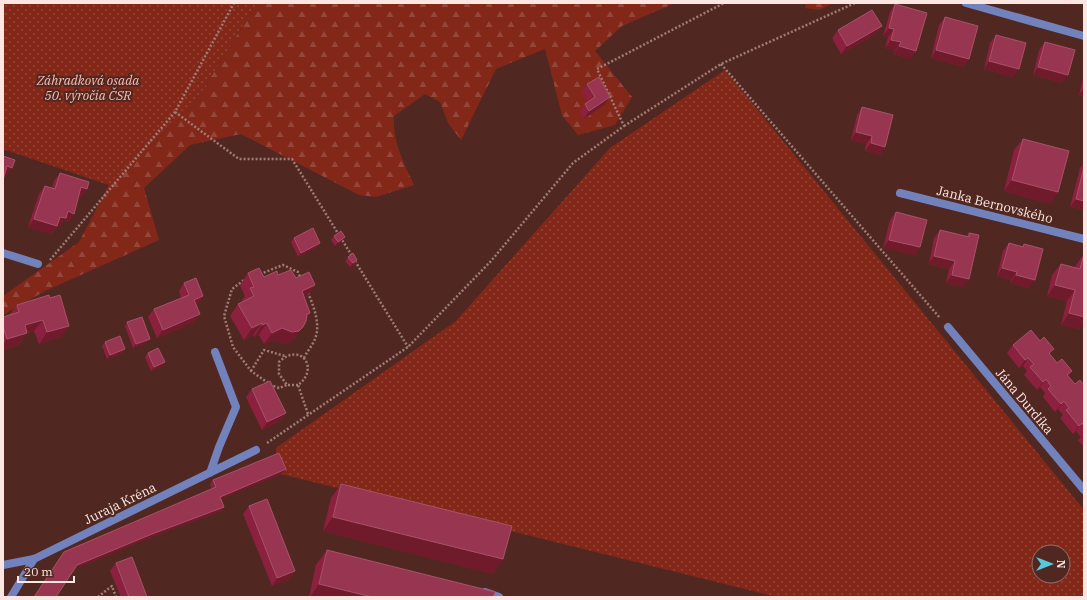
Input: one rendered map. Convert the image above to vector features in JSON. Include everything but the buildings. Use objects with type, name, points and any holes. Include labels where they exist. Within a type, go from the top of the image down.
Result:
[{"type":"street","points":[[966,3],[1084,36]]},
{"type":"street","name":"Janka Bernovského","points":[[900,192],[1084,239]]},
{"type":"street","points":[[3,254],[38,264]]},
{"type":"street","name":"Jána Durdíka","points":[[948,327],[1084,490]]},
{"type":"street","points":[[210,473],[218,447],[236,407],[215,352]]},
{"type":"street","name":"Juraja Kréna","points":[[3,565],[34,559],[256,450]]},
{"type":"street","points":[[11,597],[34,559]]},
{"type":"street","points":[[476,589],[499,597]]},
{"type":"path","points":[[38,264],[51,259],[175,112],[234,3]]},
{"type":"path","points":[[624,126],[597,69],[724,3]]},
{"type":"path","points":[[256,450],[408,347],[492,261],[573,163],[624,126],[721,64],[855,3]]},
{"type":"path","points":[[721,64],[948,327]]},
{"type":"path","points":[[175,112],[239,159],[292,159],[408,347]]},
{"type":"path","points":[[256,275],[283,265],[298,272],[314,304],[316,317],[316,336],[304,358]]},
{"type":"path","points":[[250,277],[243,279],[232,290],[224,316],[233,347],[251,371],[271,385],[279,388],[287,385],[298,385],[305,380],[308,372],[308,365],[304,358],[296,354],[285,356],[264,350],[251,371]]},
{"type":"path","points":[[285,356],[279,362],[279,374],[287,385]]},
{"type":"path","points":[[298,385],[308,414]]},
{"type":"path","points":[[98,597],[112,586],[116,597]]},
{"type":"green space","name":"Záhradková osada 50. výročia ČSR","points":[[3,3],[257,3],[193,106],[109,185],[3,149]]},
{"type":"green space","points":[[257,3],[675,3],[622,26],[595,51],[632,97],[615,125],[578,135],[562,115],[545,49],[496,69],[461,140],[448,123],[440,102],[425,94],[394,116],[397,143],[414,185],[376,197],[359,195],[241,134],[190,145],[144,188],[159,240],[45,291],[3,315],[3,296],[79,242],[109,185],[193,106]]},
{"type":"green space","points":[[806,3],[834,3],[819,10],[805,8]]},
{"type":"green space","points":[[725,70],[1084,510],[1084,597],[777,597],[281,474],[276,457],[276,448],[456,321],[610,148]]}]
